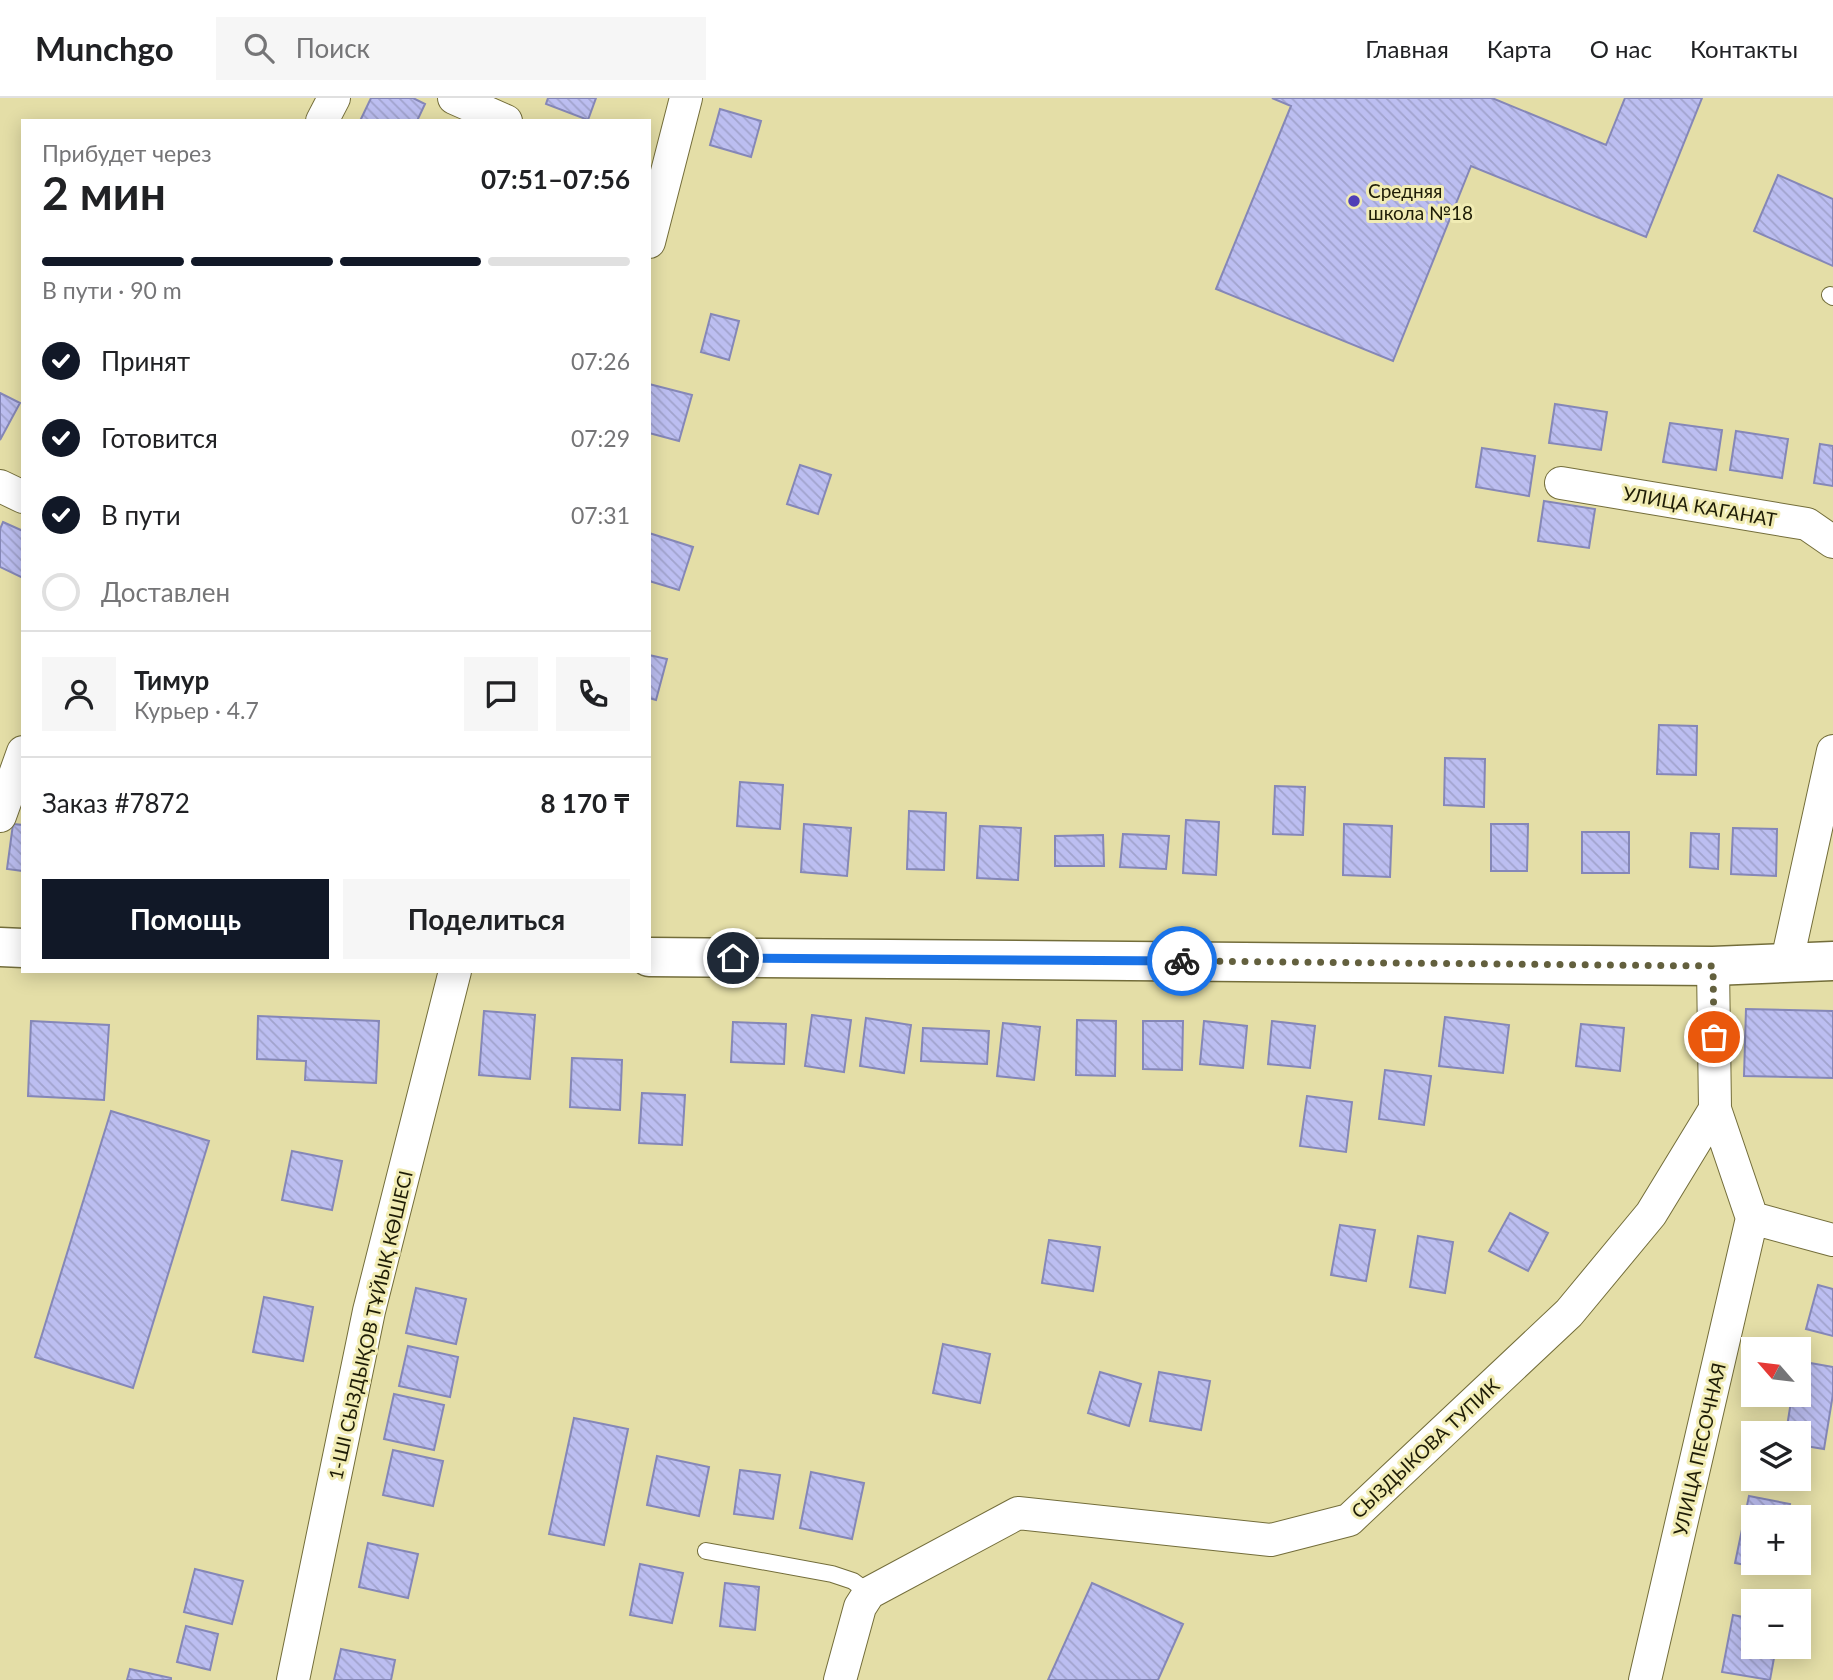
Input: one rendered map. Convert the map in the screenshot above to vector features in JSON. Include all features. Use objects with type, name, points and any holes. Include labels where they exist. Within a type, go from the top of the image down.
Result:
[{"type":"street","points":[[323,119],[334,98]]},
{"type":"street","points":[[454,98],[501,119]]},
{"type":"street","points":[[651,227],[656,188],[687,98]]},
{"type":"street","name":"УЛИЦА КАГАНАТ","points":[[1561,483],[1807,524],[1833,542]]},
{"type":"street","points":[[0,486],[21,496]]},
{"type":"street","points":[[1787,961],[1833,751]]},
{"type":"street","points":[[0,816],[21,758]]},
{"type":"street","points":[[0,947],[21,948]]},
{"type":"street","points":[[651,957],[1713,966],[1833,961]]},
{"type":"street","points":[[1713,966],[1715,1109],[1752,1218],[1833,1240]]},
{"type":"street","name":"1-ШІ СЫЗДЫҚОВ ТҰЙЫҚ КӨШЕСІ","points":[[293,1680],[369,1311],[454,973]]},
{"type":"street","name":"СЫЗДЫКОВА ТУПИК","points":[[869,1593],[1018,1513],[1271,1540],[1349,1520],[1569,1313],[1651,1214],[1715,1109]]},
{"type":"street","name":"УЛИЦА ПЕСОЧНАЯ","points":[[1646,1680],[1752,1218]]},
{"type":"street","points":[[840,1680],[860,1607],[869,1593]]},
{"type":"lane","points":[[706,1551],[832,1574],[853,1581],[869,1593]]},
{"type":"building","points":[[371,98],[413,98],[425,104],[418,119],[361,119]]},
{"type":"building","points":[[548,98],[596,98],[588,119],[546,104]]},
{"type":"building","name":"Средняя школа №18","points":[[1272,98],[1492,98],[1606,145],[1625,98],[1702,98],[1646,237],[1471,166],[1393,361],[1216,289],[1291,106]]},
{"type":"building","points":[[720,109],[761,121],[751,157],[710,145]]},
{"type":"building","points":[[1778,175],[1833,199],[1833,266],[1754,231]]},
{"type":"building","points":[[711,314],[739,321],[729,360],[701,352]]},
{"type":"building","points":[[651,385],[692,395],[679,441],[651,434]]},
{"type":"building","points":[[0,393],[20,403],[0,440]]},
{"type":"building","points":[[1555,404],[1607,412],[1601,450],[1549,443]]},
{"type":"building","points":[[1670,423],[1722,430],[1716,470],[1663,462]]},
{"type":"building","points":[[1736,431],[1788,439],[1782,478],[1730,470]]},
{"type":"building","points":[[1820,444],[1833,446],[1833,486],[1814,483]]},
{"type":"building","points":[[1482,448],[1535,456],[1529,496],[1476,487]]},
{"type":"building","points":[[800,465],[831,475],[818,514],[787,504]]},
{"type":"building","points":[[1544,501],[1595,509],[1589,548],[1538,541]]},
{"type":"building","points":[[3,522],[21,530],[21,577],[0,567],[0,529]]},
{"type":"building","points":[[651,534],[693,547],[679,590],[651,582]]},
{"type":"building","points":[[651,655],[667,659],[656,700],[651,699]]},
{"type":"building","points":[[1659,725],[1697,726],[1696,775],[1657,774]]},
{"type":"building","points":[[1445,758],[1485,759],[1484,807],[1444,805]]},
{"type":"building","points":[[740,782],[783,785],[780,829],[737,826]]},
{"type":"building","points":[[1275,786],[1305,787],[1303,835],[1273,834]]},
{"type":"building","points":[[909,811],[946,813],[944,870],[907,869]]},
{"type":"building","points":[[1186,820],[1219,822],[1216,875],[1183,873]]},
{"type":"building","points":[[13,824],[21,825],[21,871],[7,869]]},
{"type":"building","points":[[804,824],[851,828],[847,876],[801,872]]},
{"type":"building","points":[[1344,824],[1392,826],[1390,877],[1343,875]]},
{"type":"building","points":[[1491,824],[1528,824],[1527,871],[1491,871]]},
{"type":"building","points":[[980,826],[1021,828],[1018,880],[977,878]]},
{"type":"building","points":[[1733,828],[1777,829],[1776,876],[1731,874]]},
{"type":"building","points":[[1582,832],[1629,832],[1629,873],[1582,873]]},
{"type":"building","points":[[1691,833],[1719,834],[1718,869],[1690,867]]},
{"type":"building","points":[[1123,834],[1169,836],[1166,869],[1120,867]]},
{"type":"building","points":[[1103,835],[1104,866],[1055,866],[1055,836]]},
{"type":"building","points":[[1746,1009],[1833,1011],[1833,1078],[1744,1076]]},
{"type":"building","points":[[484,1011],[535,1015],[530,1079],[479,1075]]},
{"type":"building","points":[[812,1015],[851,1020],[844,1072],[805,1066]]},
{"type":"building","points":[[258,1016],[379,1021],[376,1083],[305,1080],[306,1061],[257,1059]]},
{"type":"building","points":[[1445,1017],[1509,1025],[1503,1073],[1439,1066]]},
{"type":"building","points":[[866,1018],[911,1025],[904,1073],[860,1066]]},
{"type":"building","points":[[1077,1020],[1116,1021],[1115,1076],[1076,1075]]},
{"type":"building","points":[[31,1021],[109,1025],[104,1100],[28,1096]]},
{"type":"building","points":[[1143,1021],[1183,1021],[1182,1070],[1143,1069]]},
{"type":"building","points":[[1204,1021],[1247,1026],[1243,1068],[1200,1064]]},
{"type":"building","points":[[1272,1021],[1315,1026],[1310,1068],[1268,1064]]},
{"type":"building","points":[[733,1022],[786,1024],[784,1064],[731,1062]]},
{"type":"building","points":[[1003,1023],[1040,1027],[1034,1080],[997,1076]]},
{"type":"building","points":[[1581,1024],[1624,1028],[1620,1071],[1576,1066]]},
{"type":"building","points":[[923,1028],[989,1031],[987,1064],[921,1061]]},
{"type":"building","points":[[572,1058],[622,1060],[620,1110],[570,1107]]},
{"type":"building","points":[[1385,1070],[1431,1076],[1424,1125],[1379,1119]]},
{"type":"building","points":[[642,1093],[685,1095],[682,1145],[639,1143]]},
{"type":"building","points":[[1307,1096],[1352,1102],[1346,1152],[1300,1146]]},
{"type":"building","points":[[111,1111],[209,1141],[133,1388],[35,1357]]},
{"type":"building","points":[[292,1151],[342,1161],[332,1210],[282,1200]]},
{"type":"building","points":[[1510,1213],[1548,1233],[1528,1271],[1489,1251]]},
{"type":"building","points":[[1340,1225],[1375,1230],[1366,1281],[1331,1275]]},
{"type":"building","points":[[1418,1236],[1453,1242],[1445,1293],[1410,1287]]},
{"type":"building","points":[[1049,1240],[1100,1247],[1093,1291],[1042,1283]]},
{"type":"building","points":[[1818,1285],[1833,1289],[1833,1336],[1806,1329]]},
{"type":"building","points":[[416,1288],[466,1299],[456,1344],[406,1333]]},
{"type":"building","points":[[264,1297],[313,1307],[303,1361],[253,1352]]},
{"type":"building","points":[[943,1344],[990,1354],[980,1403],[933,1393]]},
{"type":"building","points":[[408,1346],[458,1357],[450,1397],[399,1386]]},
{"type":"building","points":[[1811,1363],[1833,1367],[1833,1394],[1824,1449],[1811,1447],[1811,1421],[1788,1421],[1790,1407],[1811,1407]]},
{"type":"building","points":[[1100,1372],[1141,1384],[1129,1426],[1088,1413]]},
{"type":"building","points":[[1159,1372],[1210,1381],[1201,1430],[1150,1421]]},
{"type":"building","points":[[394,1394],[444,1405],[434,1450],[384,1439]]},
{"type":"building","points":[[574,1418],[628,1429],[604,1545],[549,1534]]},
{"type":"building","points":[[393,1450],[443,1461],[433,1506],[383,1495]]},
{"type":"building","points":[[657,1456],[709,1467],[699,1516],[647,1505]]},
{"type":"building","points":[[740,1470],[780,1475],[773,1519],[734,1514]]},
{"type":"building","points":[[811,1472],[864,1483],[852,1539],[800,1528]]},
{"type":"building","points":[[1749,1496],[1790,1504],[1790,1505],[1747,1505]]},
{"type":"building","points":[[1741,1534],[1741,1564],[1735,1563]]},
{"type":"building","points":[[368,1543],[418,1554],[408,1598],[359,1587]]},
{"type":"building","points":[[640,1564],[683,1573],[672,1623],[630,1615]]},
{"type":"building","points":[[195,1569],[243,1581],[232,1624],[184,1612]]},
{"type":"building","points":[[725,1583],[759,1587],[755,1630],[720,1626]]},
{"type":"building","points":[[1092,1583],[1183,1624],[1158,1680],[1048,1680]]},
{"type":"building","points":[[1733,1615],[1741,1617],[1741,1659],[1774,1659],[1770,1680],[1722,1672]]},
{"type":"building","points":[[186,1626],[218,1634],[210,1670],[177,1662]]},
{"type":"building","points":[[341,1649],[395,1660],[391,1680],[334,1680]]},
{"type":"building","points":[[130,1669],[171,1678],[171,1680],[127,1680]]},
{"type":"way so far","points":[[1182,961],[1713,966],[1714,1037]]},
{"type":"place","name":"Средняя школа №18","points":[[1354,201]]},
{"type":"route","points":[[733,958],[1182,961]]}]
